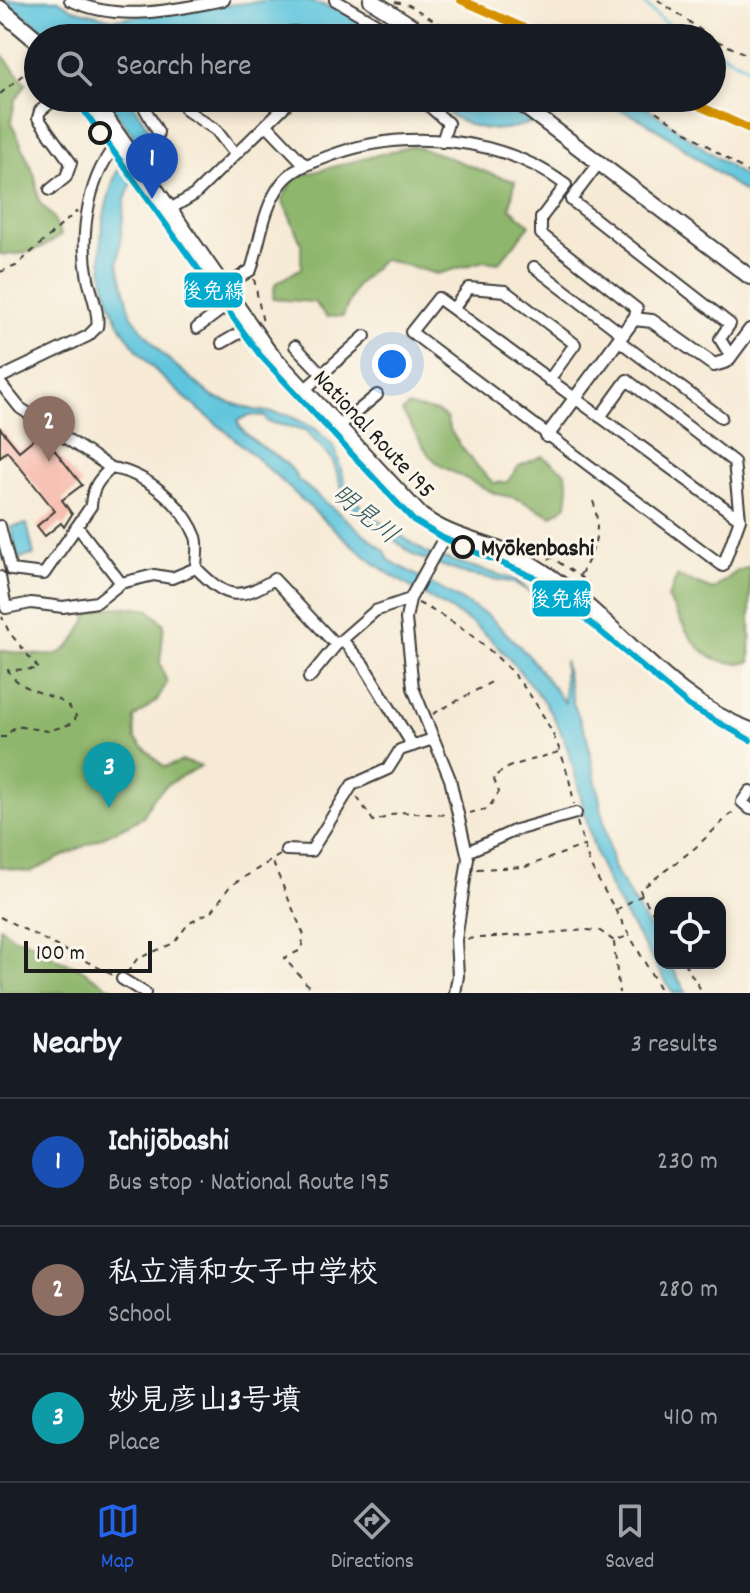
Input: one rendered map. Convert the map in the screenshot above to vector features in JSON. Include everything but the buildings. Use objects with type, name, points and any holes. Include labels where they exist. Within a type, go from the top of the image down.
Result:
[{"type":"highway","points":[[0,9],[24,29]]},
{"type":"highway","name":"National Route 195","points":[[101,112],[250,327],[303,391],[420,516],[446,534],[517,558],[542,572],[700,704],[750,731]]},
{"type":"main road","points":[[377,3],[409,24]]},
{"type":"main road","points":[[531,112],[750,277]]},
{"type":"street","points":[[70,0],[96,10],[129,14],[224,0]]},
{"type":"street","points":[[335,0],[373,24]]},
{"type":"street","points":[[363,24],[365,20]]},
{"type":"street","points":[[40,112],[38,118],[71,163],[66,177],[50,190]]},
{"type":"street","points":[[142,168],[153,158],[158,132],[150,112]]},
{"type":"street","points":[[189,112],[216,130],[234,153]]},
{"type":"street","points":[[170,209],[194,195],[279,112]]},
{"type":"street","points":[[436,112],[448,123],[442,142]]},
{"type":"street","points":[[267,125],[305,165]]},
{"type":"street","points":[[222,288],[251,270],[272,198],[282,183],[305,165],[370,143],[420,139],[482,148],[543,168],[566,185],[539,222],[541,234],[637,309],[634,319],[547,436]]},
{"type":"street","points":[[123,142],[90,200],[85,266],[97,327],[88,336],[0,381],[20,408],[111,468],[127,470],[170,499],[197,539],[196,568],[220,592],[245,594],[274,579],[363,664],[413,746]]},
{"type":"street","points":[[599,163],[571,200],[730,324],[720,339],[731,357]]},
{"type":"street","points":[[534,267],[721,417]]},
{"type":"street","points":[[453,309],[469,288],[505,291],[575,344],[549,380]]},
{"type":"street","points":[[600,417],[627,380],[734,462],[740,519],[723,566],[411,332],[438,298],[573,398],[740,519]]},
{"type":"street","points":[[197,328],[232,302]]},
{"type":"street","points":[[634,319],[652,321],[714,365],[721,366],[750,330]]},
{"type":"street","points":[[222,343],[250,327]]},
{"type":"street","points":[[303,391],[365,336]]},
{"type":"street","points":[[295,346],[321,373]]},
{"type":"street","points":[[337,428],[377,395]]},
{"type":"street","points":[[0,526],[11,570],[44,574],[91,506],[92,493],[99,479],[111,468]]},
{"type":"street","points":[[77,526],[121,583]]},
{"type":"street","points":[[446,534],[412,597],[406,619],[413,688],[450,779],[467,852],[469,869],[456,940],[458,976],[455,993]]},
{"type":"street","points":[[0,577],[6,608],[31,603],[63,607],[97,602],[121,583],[154,575],[172,578],[196,568]]},
{"type":"street","points":[[309,678],[340,643],[375,611],[412,597]]},
{"type":"street","points":[[286,850],[311,851],[352,785],[388,769],[400,750],[433,739]]},
{"type":"street","points":[[746,806],[750,791]]},
{"type":"street","points":[[467,852],[516,830],[576,813]]},
{"type":"street","points":[[122,979],[145,993]]},
{"type":"path","points":[[658,0],[692,24]]},
{"type":"path","points":[[377,3],[396,1],[409,5],[440,24]]},
{"type":"path","points":[[726,45],[750,56]]},
{"type":"path","points":[[0,94],[24,74]]},
{"type":"path","points":[[657,112],[750,174]]},
{"type":"path","points":[[0,272],[16,266],[90,200]]},
{"type":"path","points":[[251,270],[266,334]]},
{"type":"path","points":[[580,576],[593,555],[598,531],[593,501]]},
{"type":"path","points":[[542,572],[551,557],[588,582],[577,601]]},
{"type":"path","points":[[412,597],[463,628],[512,671],[554,731],[570,780],[584,846],[662,993]]},
{"type":"path","points":[[0,737],[6,737],[15,726],[48,731],[74,723],[76,716],[59,700],[26,688],[11,676],[8,670],[15,668],[39,669],[3,623],[1,616],[6,608]]},
{"type":"path","points":[[425,721],[495,680]]},
{"type":"path","points":[[654,916],[640,896],[640,890],[746,806]]},
{"type":"path","points":[[469,869],[525,867],[584,846]]},
{"type":"path","points":[[0,917],[122,979],[137,959],[174,943],[188,924],[213,910],[230,886],[272,862],[286,850]]},
{"type":"path","points":[[272,862],[304,935],[301,950],[284,958],[315,993]]},
{"type":"path","points":[[616,910],[640,896]]},
{"type":"path","points":[[456,940],[600,931],[614,941],[619,993]]},
{"type":"path","points":[[614,941],[630,935]]},
{"type":"path","points":[[688,969],[703,993]]},
{"type":"green space","points":[[0,52],[24,82],[15,101],[11,121],[35,176],[39,202],[53,217],[61,235],[25,253],[0,254]]},
{"type":"green space","points":[[411,146],[515,181],[510,208],[530,225],[499,263],[484,261],[437,274],[383,259],[356,286],[343,316],[327,317],[314,302],[273,299],[275,284],[301,268],[301,243],[282,199],[295,177]]},
{"type":"green space","points":[[408,406],[438,412],[447,419],[459,443],[494,483],[507,482],[519,466],[542,456],[565,472],[569,488],[567,505],[552,516],[516,498],[496,494],[441,466],[429,455],[402,412]]},
{"type":"green space","points":[[750,567],[750,662],[719,660],[698,646],[668,598],[677,576],[713,590],[737,571]]},
{"type":"green space","points":[[107,608],[149,610],[164,624],[160,663],[167,683],[157,700],[134,718],[135,739],[164,767],[183,761],[201,766],[167,785],[152,799],[143,817],[126,826],[30,872],[0,867],[0,651],[45,655],[64,651],[80,632],[89,614]]},
{"type":"green space","points":[[0,927],[15,938],[33,943],[57,960],[76,966],[109,987],[129,993],[0,993]]},
{"type":"water","points":[[4,0],[58,0],[73,9],[113,19],[271,0],[304,0],[341,10],[365,24],[36,24]]},
{"type":"water","name":"明見川","points":[[116,112],[138,112],[149,129],[149,136],[125,200],[118,263],[131,314],[162,354],[213,397],[254,410],[288,415],[316,429],[335,448],[347,491],[370,515],[427,553],[516,580],[534,595],[515,583],[466,574],[415,556],[346,502],[332,459],[305,430],[268,422],[264,416],[249,415],[237,421],[250,438],[287,464],[297,479],[385,551],[389,560],[489,616],[528,655],[565,703],[564,660],[573,703],[587,737],[613,867],[654,936],[654,963],[599,862],[561,733],[551,713],[514,664],[477,627],[397,579],[355,548],[161,376],[131,341],[110,302],[101,258],[104,216],[115,175],[132,134]]},
{"type":"water","points":[[446,112],[559,112],[505,129],[475,127]]},
{"type":"water","points":[[625,112],[653,112],[750,181],[750,195],[671,139]]},
{"type":"water","points":[[27,524],[34,555],[18,558],[11,527]]},
{"type":"water","points":[[658,969],[673,969],[686,993],[673,993]]},
{"type":"waterway","points":[[640,0],[668,24]]},
{"type":"waterway","points":[[726,56],[750,69]]},
{"type":"transit line","points":[[461,0],[515,24]]},
{"type":"transit line","name":"後免線","points":[[85,112],[260,355],[413,520],[443,538],[538,579],[689,706],[750,740]]},
{"type":"transit line","points":[[713,112],[750,129]]},
{"type":"place","name":"Ichijōbashi","points":[[152,199]]},
{"type":"place","name":"私立清和女子中学校","points":[[49,462]]},
{"type":"place","name":"Myōkenbashi","points":[[463,547]]},
{"type":"place","name":"妙見彦山3号墳","points":[[109,808]]}]
